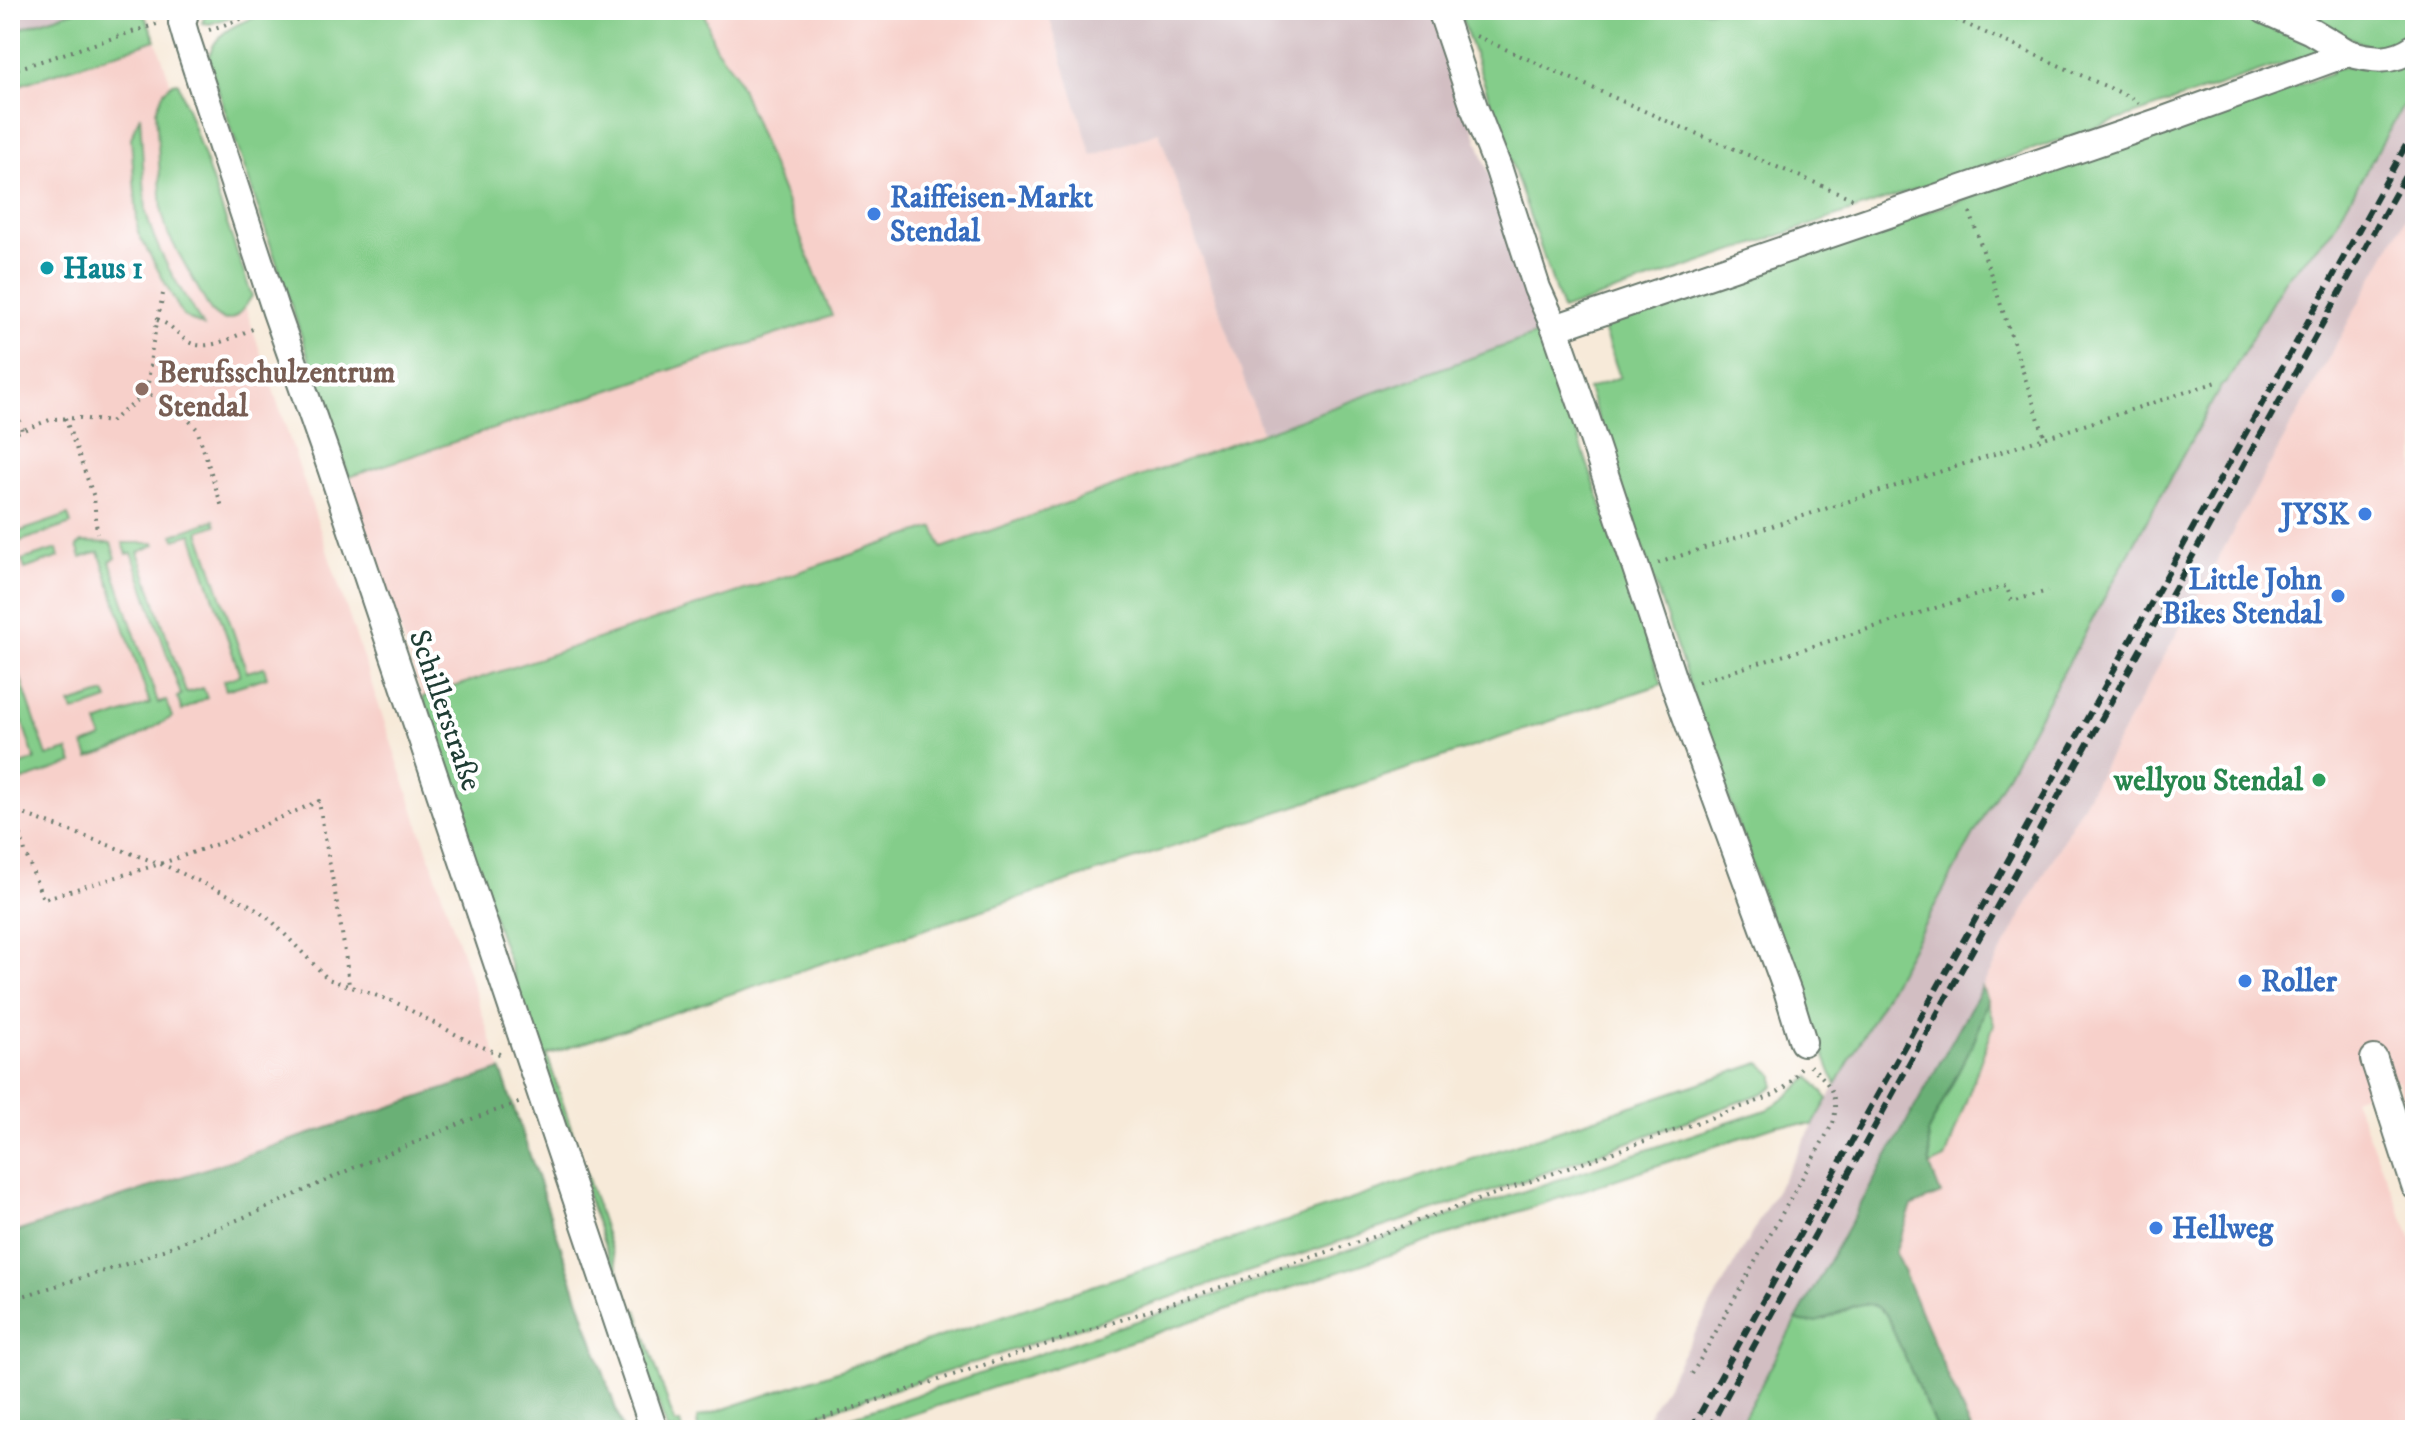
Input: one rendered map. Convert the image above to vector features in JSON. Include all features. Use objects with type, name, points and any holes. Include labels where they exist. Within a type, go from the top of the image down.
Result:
[{"type":"street","points":[[1441,10],[1499,170],[1537,288],[1555,328],[1676,689],[1788,993],[1803,1052]]},
{"type":"street","points":[[2264,10],[2311,31],[2348,53],[2370,60],[2386,60],[2415,47]]},
{"type":"street","name":"Schillerstraße","points":[[185,23],[276,312],[654,1430]]},
{"type":"street","points":[[1555,328],[2161,121],[2348,53]]},
{"type":"street","points":[[2374,1059],[2415,1186]]},
{"type":"path","points":[[10,71],[160,23],[185,23],[267,10]]},
{"type":"path","points":[[1934,10],[2130,97],[2161,121]]},
{"type":"path","points":[[1451,35],[1474,35],[1669,122],[1858,201],[1878,217]]},
{"type":"path","points":[[1963,189],[2045,438]]},
{"type":"path","points":[[10,435],[52,419],[110,422],[147,393],[163,294]]},
{"type":"path","points":[[157,320],[167,323],[183,338],[200,345],[220,342],[266,325]]},
{"type":"path","points":[[10,381],[22,431]]},
{"type":"path","points":[[1637,570],[2217,382]]},
{"type":"path","points":[[147,393],[181,412],[197,429],[222,507]]},
{"type":"path","points":[[65,418],[94,497],[97,533]]},
{"type":"path","points":[[1676,689],[2006,586],[2012,601],[2048,591]]},
{"type":"path","points":[[10,799],[43,899],[234,838],[319,801],[332,886],[345,940],[349,986]]},
{"type":"path","points":[[15,811],[160,864],[248,904],[272,921],[328,979],[395,1002],[466,1040],[514,1060]]},
{"type":"path","points":[[1692,1374],[1833,1123],[1837,1109],[1832,1092],[1803,1052]]},
{"type":"path","points":[[786,1430],[1346,1246],[1775,1095],[1792,1082],[1803,1052]]},
{"type":"path","points":[[10,1300],[136,1261],[456,1125],[528,1101]]},
{"type":"shaded area","points":[[10,10],[77,10],[10,32]]},
{"type":"shaded area","points":[[703,10],[1047,10],[1092,155],[1159,132],[1262,432],[942,548],[933,527],[423,697],[349,477],[832,316],[735,73],[715,47]]},
{"type":"shaded area","points":[[1047,10],[1433,10],[1543,332],[1262,432],[1159,132],[1092,156]]},
{"type":"shaded area","name":"Berufsschulzentrum Stendal","points":[[156,40],[501,1070],[10,1234],[10,88]]},
{"type":"shaded area","points":[[2415,84],[2415,201],[1736,1430],[1640,1430],[1836,1085],[2221,385],[2227,382],[2284,281],[2331,232]]},
{"type":"shaded area","points":[[2415,201],[2415,1134],[2397,1080],[2353,1098],[2415,1246],[2415,1430],[1971,1430],[1894,1252],[1912,1206],[1941,1194],[1930,1166],[1945,1159],[1994,1024],[1982,987]]},
{"type":"green space","points":[[77,10],[142,10],[156,40],[10,88],[10,32]]},
{"type":"green space","points":[[210,10],[252,10],[210,24],[202,23]]},
{"type":"green space","points":[[277,10],[703,10],[715,47],[735,73],[832,316],[349,477],[208,60],[212,48],[225,32],[244,21]]},
{"type":"green space","points":[[1459,10],[2240,10],[2316,43],[2317,55],[2285,63],[1562,310]]},
{"type":"green space","points":[[2286,10],[2415,10],[2415,41],[2377,50]]},
{"type":"green space","points":[[2415,55],[2415,112],[2403,106],[2331,232],[2284,281],[2227,382],[2221,386],[1836,1085],[1767,910],[1588,389],[1620,377],[1601,323],[2331,74],[2331,69]]},
{"type":"green space","points":[[178,82],[252,296],[239,314],[229,320],[210,310],[168,234],[162,212],[156,111],[164,91]]},
{"type":"green space","points":[[140,115],[146,212],[150,227],[170,271],[203,326],[183,316],[138,233],[131,138]]},
{"type":"green space","points":[[1543,332],[1662,684],[547,1055],[632,1312],[637,1310],[675,1424],[680,1423],[682,1430],[667,1430],[425,714],[423,697],[934,527],[942,548]]},
{"type":"green space","points":[[68,515],[71,524],[18,542],[14,540],[15,533]]},
{"type":"green space","points":[[214,520],[216,525],[199,531],[247,672],[264,667],[267,677],[226,690],[223,681],[240,675],[192,534],[175,539],[173,535]]},
{"type":"green space","points":[[82,542],[111,543],[116,558],[110,561],[158,703],[166,701],[172,717],[122,746],[89,758],[84,745],[102,738],[97,723],[150,704],[99,552],[81,558],[77,546]]},
{"type":"green space","points":[[123,543],[155,545],[138,552],[186,693],[203,688],[207,697],[182,711],[177,697],[181,695],[132,553],[127,554]]},
{"type":"green space","points":[[57,549],[59,557],[25,569],[22,560]]},
{"type":"green space","points":[[10,647],[47,756],[68,750],[73,763],[21,781],[16,767],[35,760],[10,685]]},
{"type":"green space","points":[[105,693],[108,700],[73,712],[70,704]]},
{"type":"green space","points":[[1982,987],[1987,1001],[1975,1039],[1928,1131],[1930,1166],[1941,1194],[1912,1206],[1895,1252],[1971,1430],[1937,1430],[1886,1314],[1875,1306],[1864,1304],[1819,1321],[1808,1323],[1796,1320]]},
{"type":"green space","points":[[1987,1001],[1994,1024],[1945,1159],[1930,1166],[1928,1131],[1975,1039]]},
{"type":"green space","points":[[1760,1063],[1774,1075],[1774,1086],[1763,1093],[1525,1180],[798,1421],[764,1430],[698,1430],[697,1418]]},
{"type":"green space","points":[[501,1070],[623,1430],[10,1430],[10,1234]]},
{"type":"green space","points":[[1810,1077],[1828,1099],[1813,1125],[1778,1125],[866,1430],[812,1430],[1766,1110]]},
{"type":"green space","points":[[1861,1303],[1878,1305],[1886,1314],[1937,1430],[1737,1430],[1796,1320],[1820,1321]]},
{"type":"railway","points":[[1691,1430],[2415,129]]},
{"type":"railway","points":[[1708,1430],[2415,158]]},
{"type":"place","name":"Raiffeisen-Markt Stendal","points":[[874,214]]},
{"type":"place","name":"Haus 1","points":[[47,268]]},
{"type":"place","name":"Berufsschulzentrum Stendal","points":[[142,389]]},
{"type":"place","name":"JYSK","points":[[2365,514]]},
{"type":"place","name":"Little John Bikes Stendal","points":[[2338,596]]},
{"type":"place","name":"wellyou Stendal","points":[[2319,780]]},
{"type":"place","name":"Roller","points":[[2245,981]]},
{"type":"place","name":"Hellweg","points":[[2156,1228]]}]
